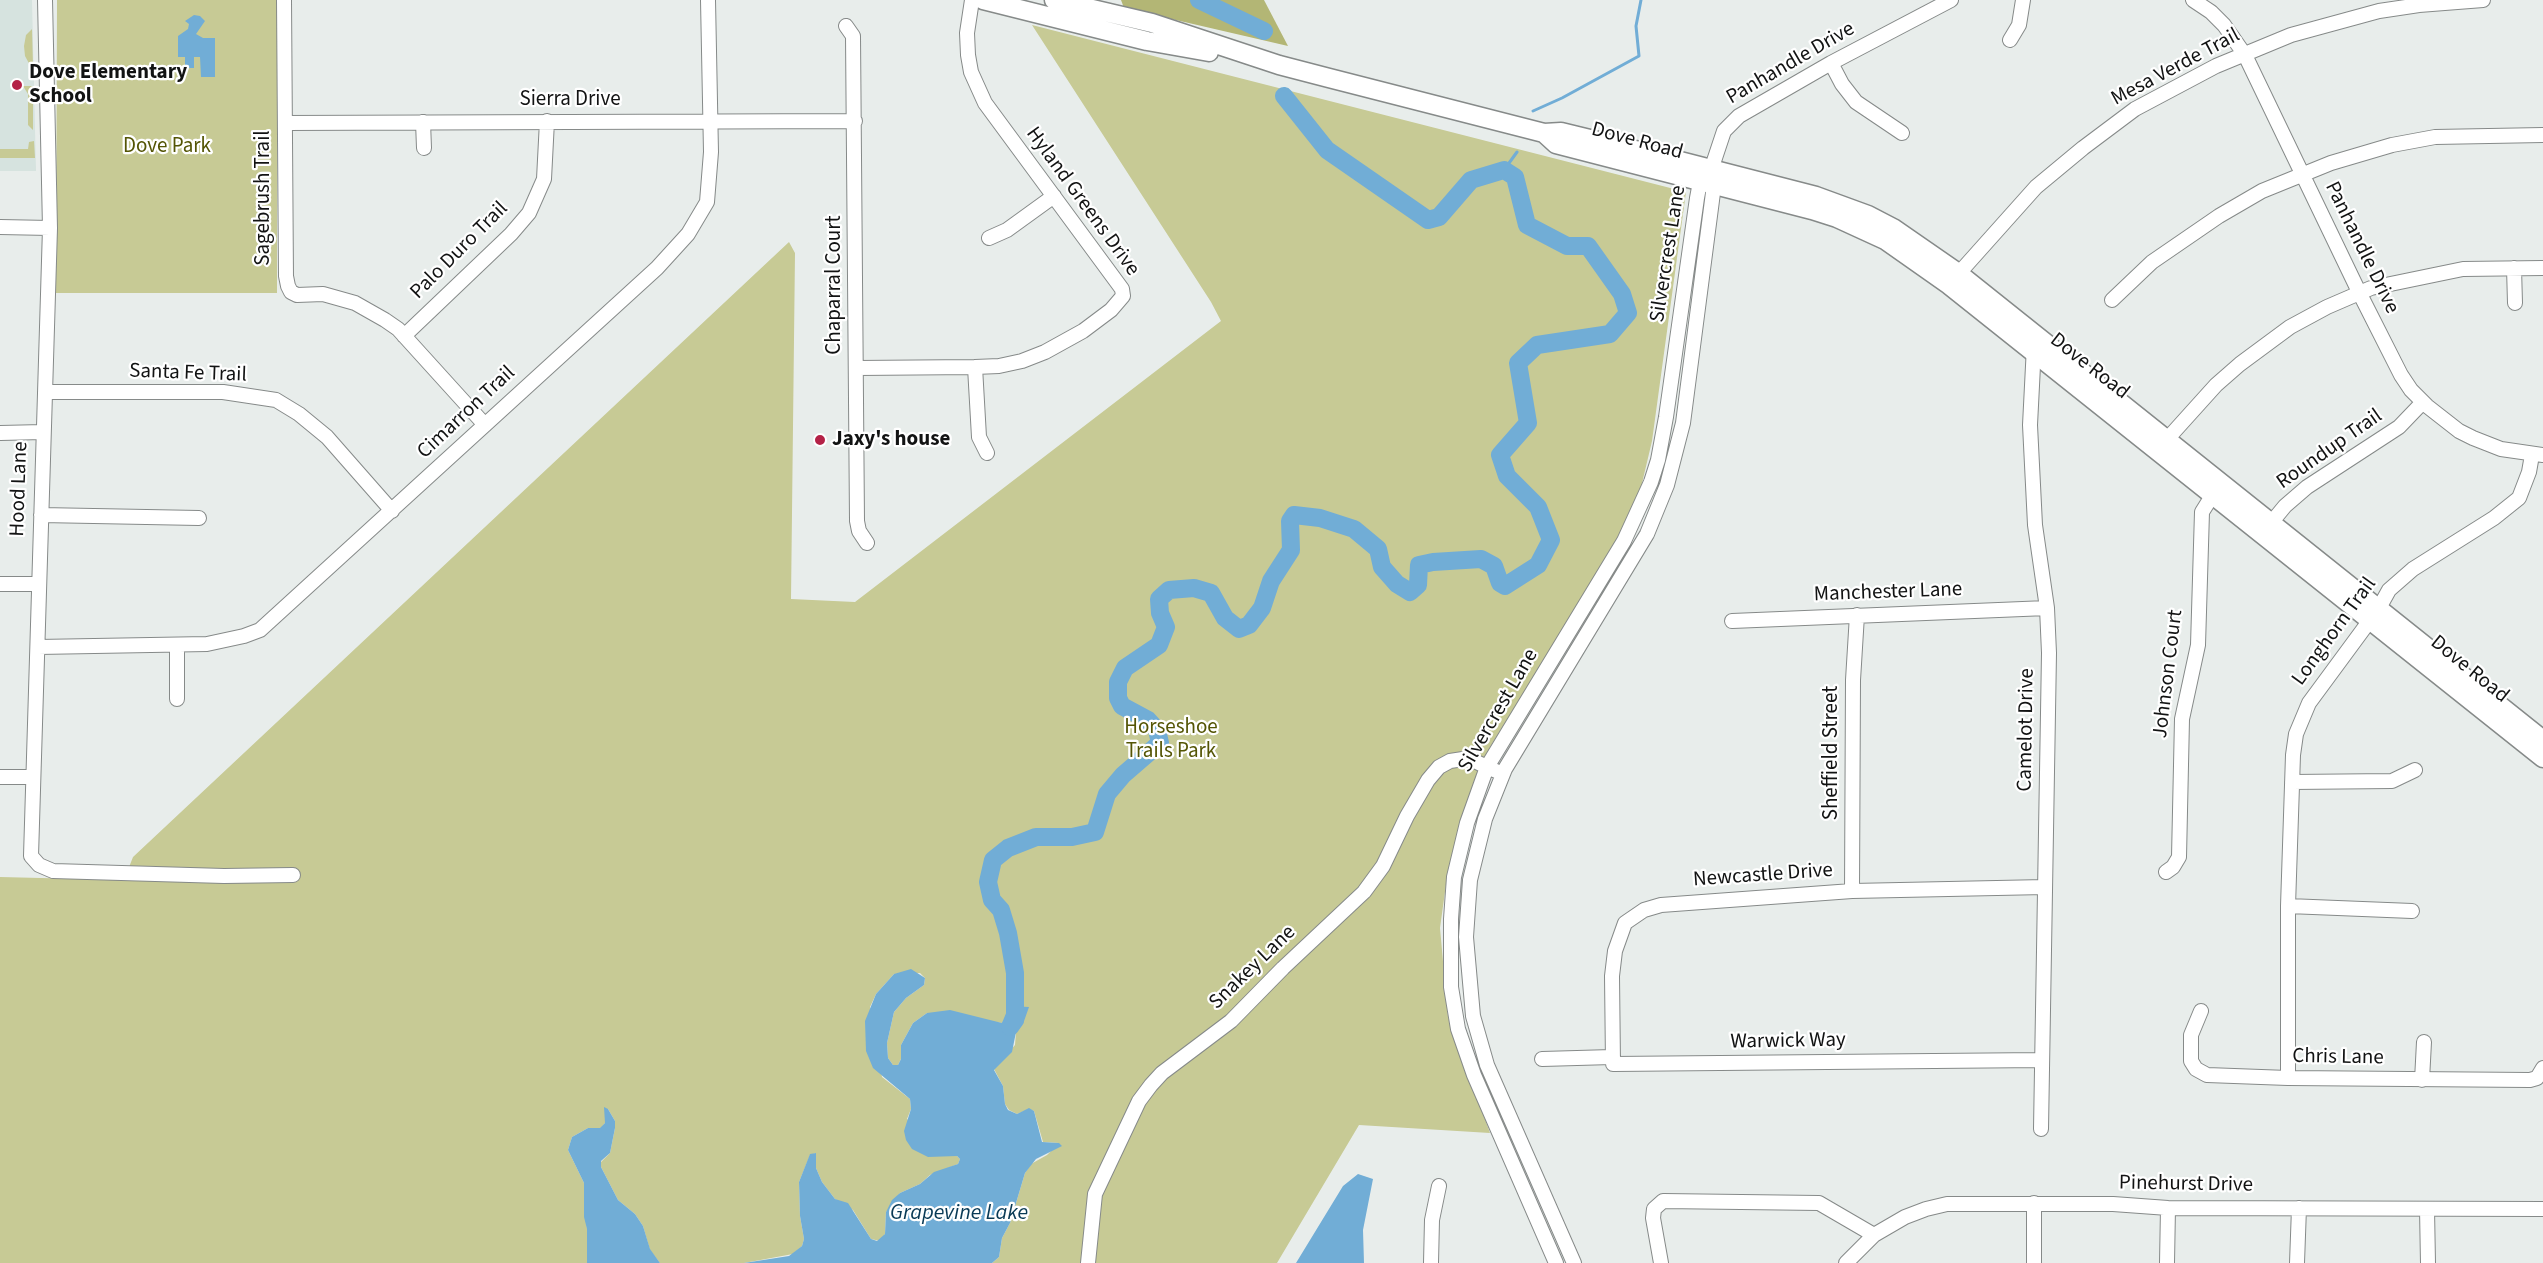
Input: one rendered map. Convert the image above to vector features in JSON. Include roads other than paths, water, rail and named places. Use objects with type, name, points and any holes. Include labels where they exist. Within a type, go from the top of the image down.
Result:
[{"type":"main road","name":"Dove Road","points":[[983,0],[1147,41],[1279,65]]},
{"type":"main road","name":"Dove Road","points":[[1054,0],[1152,23],[1279,65],[1544,133],[1561,132],[1709,179],[1842,204],[1893,228],[1953,279],[2483,701],[2543,758]]},
{"type":"main road","name":"Dove Road","points":[[2483,701],[2543,740]]},
{"type":"street","name":"Hood Lane","points":[[45,0],[50,228],[31,856],[39,865],[53,871],[224,876],[293,875]]},
{"type":"street","name":"Sagebrush Trail","points":[[284,0],[286,276],[291,292],[297,295],[323,294],[355,303],[385,320],[404,336],[485,425]]},
{"type":"street","name":"Cimarron Trail","points":[[38,647],[207,644],[260,630],[657,268],[688,234],[707,202],[711,152],[708,0]]},
{"type":"street","name":"Hyland Greens Drive","points":[[857,368],[999,366],[1022,361],[1045,352],[1083,330],[1120,302],[1122,289],[985,103],[975,82],[968,55],[967,33],[972,0]]},
{"type":"street","name":"Panhandle Drive","points":[[1709,179],[1718,144],[1731,123],[1831,63],[1951,0]]},
{"type":"street","points":[[2010,40],[2019,25],[2023,0]]},
{"type":"street","name":"Panhandle Drive","points":[[2193,0],[2211,12],[2224,25],[2245,55],[2401,375],[2423,402],[2459,431],[2501,449],[2537,455]]},
{"type":"street","name":"Mesa Verde Trail","points":[[1953,279],[2029,194],[2083,148],[2135,109],[2216,66],[2291,35],[2379,11],[2483,0]]},
{"type":"street","name":"Chaparral Court","points":[[846,26],[854,36],[857,521],[859,531],[867,543]]},
{"type":"street","points":[[1831,63],[1842,84],[1856,102],[1902,133]]},
{"type":"street","name":"Palo Duro Trail","points":[[404,336],[511,234],[529,213],[544,179],[547,121]]},
{"type":"street","name":"Sierra Drive","points":[[285,123],[855,121]]},
{"type":"street","points":[[423,122],[424,148]]},
{"type":"street","points":[[2112,300],[2152,262],[2183,239],[2262,191],[2302,174],[2392,145],[2435,137],[2543,135]]},
{"type":"street","name":"Silvercrest Lane","points":[[1554,1263],[1474,1075],[1458,1029],[1451,987],[1451,919],[1454,877],[1467,823],[1487,767],[1624,541],[1651,482],[1658,460],[1709,179]]},
{"type":"street","name":"Silvercrest Lane","points":[[1572,1259],[1487,1065],[1478,1038],[1472,1007],[1466,937],[1470,880],[1485,819],[1502,774],[1647,534],[1667,485],[1683,423],[1709,179]]},
{"type":"street","points":[[989,238],[1006,230],[1054,196]]},
{"type":"street","points":[[0,227],[50,228]]},
{"type":"street","points":[[2514,268],[2515,303]]},
{"type":"street","points":[[2163,445],[2216,385],[2248,358],[2290,327],[2360,292],[2463,269],[2543,268]]},
{"type":"street","name":"Camelot Drive","points":[[2034,343],[2030,425],[2035,525],[2047,608],[2049,653],[2041,1129]]},
{"type":"street","points":[[975,367],[979,437],[987,453]]},
{"type":"street","name":"Santa Fe Trail","points":[[45,392],[223,392],[276,400],[299,414],[327,437],[392,511]]},
{"type":"street","name":"Roundup Trail","points":[[2267,528],[2285,506],[2307,487],[2399,427],[2423,402]]},
{"type":"street","points":[[0,433],[43,432]]},
{"type":"street","name":"Longhorn Trail","points":[[2288,1078],[2288,906],[2292,782],[2296,734],[2308,703],[2375,614],[2390,590],[2414,569],[2510,506],[2526,485],[2537,455]]},
{"type":"street","name":"Johnson Court","points":[[2166,872],[2174,867],[2179,857],[2182,719],[2198,645],[2202,512],[2217,488]]},
{"type":"street","points":[[41,515],[199,518]]},
{"type":"street","points":[[0,584],[38,584]]},
{"type":"street","name":"Manchester Lane","points":[[1731,621],[2047,608]]},
{"type":"street","name":"Sheffield Street","points":[[1852,891],[1853,680],[1857,615]]},
{"type":"street","points":[[177,645],[177,699]]},
{"type":"street","name":"Snakey Lane","points":[[1088,1263],[1095,1194],[1139,1101],[1151,1085],[1162,1073],[1231,1021],[1297,954],[1364,892],[1383,866],[1422,789],[1439,767],[1450,761],[1472,760],[1502,774]]},
{"type":"street","points":[[2292,782],[2392,781],[2415,770]]},
{"type":"street","points":[[0,777],[33,777]]},
{"type":"street","name":"Newcastle Drive","points":[[1612,1058],[1612,976],[1615,951],[1625,923],[1632,916],[1644,910],[1677,903],[1852,891],[2045,887]]},
{"type":"street","points":[[2288,906],[2412,911]]},
{"type":"street","name":"Chris Lane","points":[[2201,1011],[2191,1035],[2191,1061],[2201,1073],[2288,1078],[2530,1080],[2537,1078],[2542,1070]]},
{"type":"street","points":[[2422,1080],[2424,1042]]},
{"type":"street","name":"Warwick Way","points":[[1542,1059],[1612,1058],[1613,1064],[2041,1060]]},
{"type":"street","points":[[1431,1263],[1432,1220],[1438,1186]]},
{"type":"street","points":[[1661,1263],[1653,1218],[1656,1206],[1663,1201],[1819,1203],[1874,1236]]},
{"type":"street","points":[[2034,1203],[2034,1263]]},
{"type":"street","name":"Pinehurst Drive","points":[[1846,1263],[1874,1236],[1905,1217],[1947,1204],[2034,1203],[2168,1208],[2543,1209]]},
{"type":"street","points":[[2167,1263],[2168,1208]]},
{"type":"street","points":[[2297,1263],[2299,1208]]},
{"type":"street","points":[[2427,1209],[2428,1263]]},
{"type":"street","points":[[1554,1263],[1572,1259]]},
{"type":"water","points":[[194,15],[200,16],[205,21],[196,34],[203,38],[215,38],[215,77],[201,77],[200,57],[194,57],[194,68],[185,68],[185,57],[178,57],[178,36],[188,29],[189,24],[185,21]]},
{"type":"water","name":"Grapevine Lake","points":[[911,969],[925,978],[924,985],[906,998],[894,1012],[887,1043],[888,1058],[893,1065],[898,1065],[901,1059],[901,1045],[913,1023],[927,1013],[950,1010],[1002,1023],[1009,1006],[1029,1007],[1023,1024],[1016,1032],[1012,1052],[994,1070],[1003,1086],[1008,1110],[1017,1114],[1029,1108],[1034,1111],[1042,1142],[1059,1143],[1062,1146],[1036,1159],[1025,1173],[1010,1223],[1002,1238],[999,1257],[992,1263],[744,1263],[789,1256],[802,1246],[804,1239],[800,1216],[799,1182],[810,1154],[816,1153],[816,1168],[822,1182],[835,1199],[848,1203],[871,1239],[877,1241],[885,1234],[886,1212],[892,1200],[900,1193],[920,1184],[934,1172],[958,1164],[960,1159],[957,1156],[928,1157],[912,1149],[906,1140],[904,1131],[911,1109],[910,1099],[873,1068],[866,1051],[865,1021],[876,994],[894,974]]},
{"type":"water","points":[[604,1107],[608,1109],[615,1121],[615,1128],[610,1153],[601,1161],[601,1167],[618,1200],[635,1214],[643,1226],[650,1249],[660,1263],[587,1263],[584,1183],[568,1150],[572,1137],[588,1128],[600,1128],[605,1123]]},
{"type":"water","points":[[1358,1174],[1373,1179],[1363,1230],[1364,1263],[1296,1263],[1343,1186]]},
{"type":"waterway","points":[[1199,0],[1264,31]]},
{"type":"waterway","points":[[1533,111],[1562,98],[1639,56],[1636,26],[1641,0]]},
{"type":"waterway","points":[[1010,1027],[1015,1020],[1015,973],[1008,933],[1001,910],[992,900],[988,882],[993,860],[1008,848],[1036,837],[1072,837],[1095,832],[1107,794],[1123,775],[1160,743],[1157,730],[1148,720],[1122,706],[1118,698],[1118,682],[1125,668],[1159,645],[1166,627],[1160,613],[1159,599],[1169,590],[1194,588],[1211,593],[1225,618],[1239,629],[1249,625],[1262,608],[1271,581],[1291,550],[1290,521],[1294,515],[1320,518],[1354,529],[1378,549],[1382,567],[1397,584],[1410,592],[1418,585],[1419,565],[1433,562],[1481,559],[1494,566],[1500,583],[1505,586],[1538,565],[1551,540],[1538,507],[1507,476],[1500,455],[1528,423],[1518,363],[1537,345],[1610,334],[1628,313],[1622,294],[1588,246],[1567,246],[1527,225],[1515,177],[1504,170],[1471,180],[1439,217],[1428,220],[1327,150],[1284,96]]},
{"type":"waterway","points":[[1504,170],[1517,152]]},
{"type":"place","name":"Dove Elementary School","points":[[17,85]]},
{"type":"place","name":"Jaxy's house","points":[[820,440]]},
{"type":"park label","name":"Dove Park","points":[[167,147]]},
{"type":"park label","name":"Horseshoe Trails Park","points":[[1171,740]]}]
